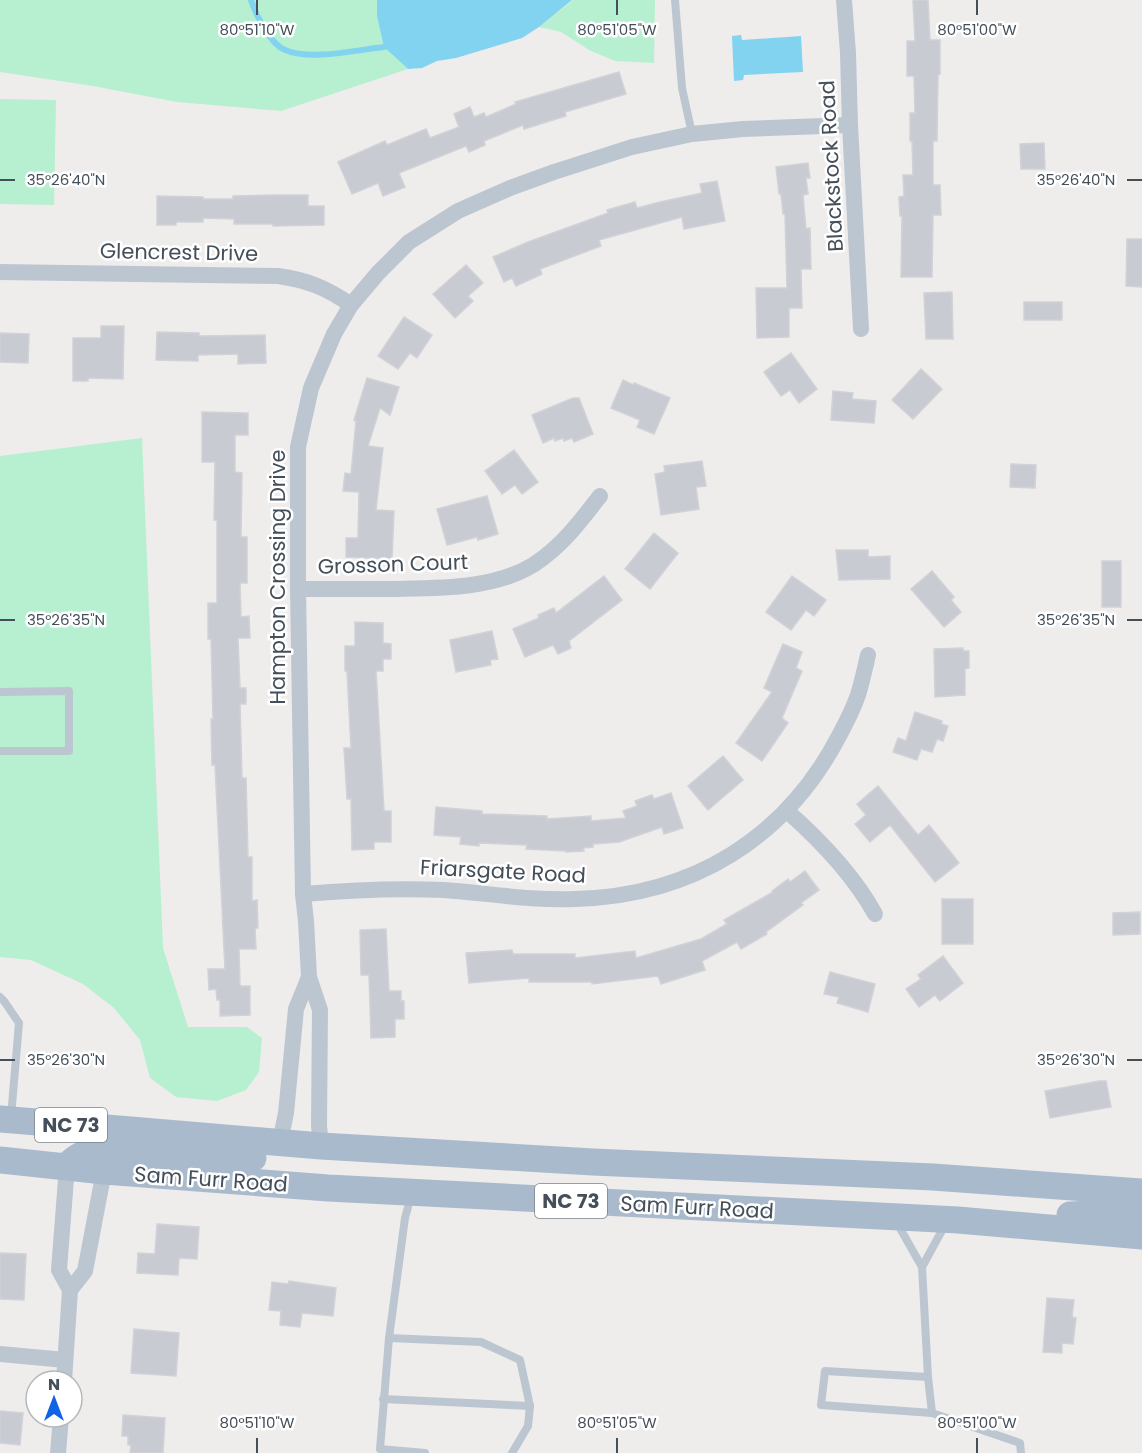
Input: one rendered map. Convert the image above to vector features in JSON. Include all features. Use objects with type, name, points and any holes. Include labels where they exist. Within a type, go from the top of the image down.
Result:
[{"type":"main road","name":"Sam Furr Road","points":[[5,1120],[321,1146],[605,1163],[933,1177],[1142,1192]]},
{"type":"main road","points":[[67,1166],[75,1157],[98,1150],[255,1158],[467,1155]]},
{"type":"main road","name":"Sam Furr Road","points":[[0,1160],[104,1171],[328,1188],[953,1220],[1142,1236]]},
{"type":"main road","points":[[953,1220],[1117,1213],[1142,1215]]},
{"type":"street","name":"Blackstock Road","points":[[844,0],[861,329]]},
{"type":"street","name":"Hampton Crossing Drive","points":[[321,1146],[319,1126],[320,1010],[309,977],[303,894],[298,447],[311,388],[334,334],[351,305],[378,273],[409,242],[458,211],[510,188],[632,147],[692,134],[743,129],[850,125]]},
{"type":"street","name":"Glencrest Drive","points":[[0,272],[278,276],[313,283],[334,293],[351,305]]},
{"type":"street","name":"Grosson Court","points":[[298,589],[450,588],[489,582],[532,566],[549,554],[573,532],[600,496]]},
{"type":"street","name":"Friarsgate Road","points":[[303,894],[397,889],[575,900],[633,894],[692,875],[713,866],[759,835],[787,811],[818,772],[846,723],[858,694],[868,655]]},
{"type":"street","points":[[787,811],[829,851],[866,898],[875,914]]},
{"type":"street","name":"Hampton Crossing Drive","points":[[280,1142],[286,1113],[296,1009],[309,977]]},
{"type":"street","points":[[65,1369],[70,1290],[59,1270],[67,1166]]},
{"type":"street","points":[[70,1290],[85,1271],[104,1171]]},
{"type":"street","points":[[0,1354],[65,1360]]},
{"type":"street","points":[[58,1453],[60,1429]]},
{"type":"lane","points":[[675,0],[682,88],[692,134]]},
{"type":"lane","points":[[0,692],[69,692],[69,751],[0,751]]},
{"type":"lane","points":[[0,997],[18,1023],[5,1120]]},
{"type":"lane","points":[[412,1192],[405,1218],[389,1338],[380,1451],[425,1453]]},
{"type":"lane","points":[[893,1217],[922,1267],[932,1413]]},
{"type":"lane","points":[[922,1267],[953,1220]]},
{"type":"lane","points":[[389,1338],[481,1342],[520,1360],[530,1406],[528,1426],[512,1453]]},
{"type":"lane","points":[[928,1377],[825,1371],[821,1405],[932,1413],[1020,1443],[1020,1453]]},
{"type":"lane","points":[[383,1399],[530,1406]]},
{"type":"green space","points":[[0,0],[377,0],[384,47],[408,69],[281,111],[177,102],[0,72]]},
{"type":"green space","points":[[573,0],[655,0],[654,63],[615,61],[589,50],[561,32],[539,27]]},
{"type":"green space","points":[[0,99],[56,100],[54,205],[0,204]]},
{"type":"green space","points":[[142,438],[163,948],[188,1027],[247,1027],[262,1038],[259,1072],[246,1090],[217,1101],[176,1097],[150,1078],[140,1040],[114,1008],[83,984],[31,960],[0,957],[0,456]]},
{"type":"water","points":[[377,0],[572,0],[522,38],[456,58],[437,61],[422,68],[408,69],[384,47],[377,16]]},
{"type":"water","points":[[741,35],[742,40],[801,36],[803,72],[744,75],[743,80],[734,81],[732,36]]},
{"type":"building","points":[[913,0],[928,0],[930,40],[940,40],[937,141],[933,141],[933,185],[940,185],[941,215],[933,215],[932,277],[901,277],[902,216],[900,216],[899,197],[904,196],[903,175],[913,175],[910,113],[915,113],[914,76],[907,76],[907,41],[915,41]]},
{"type":"building","points":[[619,72],[626,94],[565,112],[566,116],[524,129],[523,125],[484,141],[485,145],[469,152],[466,146],[399,173],[405,187],[383,196],[378,183],[352,194],[338,162],[385,141],[387,145],[426,129],[430,138],[459,127],[454,114],[470,107],[474,117],[484,113],[486,117],[516,104],[515,102]]},
{"type":"building","points":[[1044,143],[1045,169],[1021,169],[1020,144]]},
{"type":"building","points":[[808,163],[810,178],[806,178],[808,194],[803,195],[806,229],[810,228],[811,269],[801,269],[802,308],[789,308],[789,337],[757,338],[756,288],[787,288],[785,214],[783,214],[781,194],[779,194],[776,167]]},
{"type":"building","points":[[717,181],[725,221],[684,229],[682,217],[599,240],[601,246],[540,269],[542,274],[516,286],[512,278],[504,282],[493,257],[608,213],[607,210],[635,202],[637,208],[702,193],[700,184]]},
{"type":"building","points":[[308,195],[308,206],[324,206],[324,225],[234,224],[234,219],[203,218],[203,222],[157,225],[157,196],[233,199],[233,196]]},
{"type":"building","points":[[1127,239],[1142,239],[1142,287],[1126,286]]},
{"type":"building","points":[[466,265],[483,283],[468,296],[473,301],[455,318],[433,294]]},
{"type":"building","points":[[952,292],[953,339],[926,339],[924,293]]},
{"type":"building","points":[[1024,302],[1062,302],[1062,320],[1024,320]]},
{"type":"building","points":[[404,317],[432,335],[417,358],[410,353],[398,369],[378,356]]},
{"type":"building","points":[[101,326],[124,326],[123,379],[88,378],[88,381],[73,381],[73,338],[101,338]]},
{"type":"building","points":[[157,332],[199,333],[199,336],[265,335],[266,363],[238,364],[238,354],[198,355],[198,361],[156,360]]},
{"type":"building","points":[[0,333],[29,334],[28,363],[0,362]]},
{"type":"building","points":[[791,353],[817,389],[799,403],[790,390],[781,396],[764,372]]},
{"type":"building","points":[[921,369],[942,389],[913,419],[892,400]]},
{"type":"building","points":[[367,378],[399,387],[390,415],[380,408],[368,446],[383,448],[376,510],[394,511],[392,559],[346,557],[346,538],[358,538],[359,492],[343,491],[345,473],[351,474],[356,421],[354,420]]},
{"type":"building","points":[[623,380],[670,398],[654,434],[637,427],[640,420],[611,408]]},
{"type":"building","points":[[833,391],[853,393],[852,399],[876,401],[874,423],[831,420]]},
{"type":"building","points":[[573,398],[579,398],[593,434],[574,442],[572,438],[555,441],[554,438],[543,443],[532,415]]},
{"type":"building","points":[[202,412],[248,413],[248,435],[235,435],[235,472],[242,473],[241,537],[247,537],[247,583],[240,583],[241,617],[249,616],[250,638],[238,638],[240,688],[246,688],[246,704],[240,704],[242,778],[246,778],[248,857],[252,857],[252,901],[257,900],[258,928],[255,928],[256,949],[239,949],[240,986],[250,986],[250,1015],[220,1016],[220,1000],[217,1000],[216,989],[209,990],[208,969],[225,969],[215,765],[212,765],[211,639],[208,639],[208,603],[217,603],[217,520],[214,520],[215,462],[202,462]]},
{"type":"building","points":[[514,450],[538,482],[522,494],[515,485],[502,494],[485,471]]},
{"type":"building","points":[[702,461],[706,486],[696,487],[699,509],[661,515],[655,474],[665,472],[664,466]]},
{"type":"building","points":[[1011,464],[1036,465],[1035,488],[1010,487]]},
{"type":"building","points":[[487,496],[498,534],[447,545],[437,509]]},
{"type":"building","points":[[654,533],[678,553],[650,589],[625,569]]},
{"type":"building","points":[[836,550],[868,550],[868,557],[890,556],[890,579],[839,580]]},
{"type":"building","points":[[1102,561],[1121,561],[1121,607],[1102,607]]},
{"type":"building","points":[[932,571],[954,597],[951,600],[961,612],[944,627],[911,589]]},
{"type":"building","points":[[604,576],[622,600],[569,641],[571,648],[558,654],[553,645],[525,657],[513,629],[539,618],[538,615],[554,608],[556,613]]},
{"type":"building","points":[[792,576],[826,600],[814,616],[806,610],[791,630],[766,612]]},
{"type":"building","points":[[355,622],[383,623],[383,643],[391,644],[391,659],[383,659],[383,671],[376,671],[384,811],[391,811],[391,842],[374,842],[374,849],[352,850],[351,799],[347,799],[344,748],[351,748],[345,646],[355,646]]},
{"type":"building","points":[[492,631],[498,659],[490,660],[491,665],[456,672],[450,640]]},
{"type":"building","points":[[783,644],[802,652],[796,668],[802,671],[782,718],[788,723],[762,761],[736,743],[772,692],[764,688]]},
{"type":"building","points":[[963,648],[963,651],[969,651],[969,668],[965,669],[965,695],[935,697],[934,649]]},
{"type":"building","points":[[915,712],[942,721],[941,724],[948,726],[943,741],[937,739],[932,752],[921,749],[917,760],[893,752],[898,738],[906,741]]},
{"type":"building","points":[[723,756],[743,780],[708,810],[688,786]]},
{"type":"building","points":[[878,786],[918,835],[929,825],[959,863],[935,882],[890,825],[870,842],[855,824],[866,815],[857,804]]},
{"type":"building","points":[[671,793],[683,828],[664,834],[662,827],[619,842],[593,844],[593,847],[583,848],[584,851],[526,849],[527,845],[460,844],[461,837],[434,835],[436,807],[482,811],[482,814],[547,816],[547,819],[591,816],[591,821],[626,818],[623,811],[637,806],[635,801],[652,795],[654,799]]},
{"type":"building","points":[[805,871],[819,890],[801,903],[803,905],[766,932],[767,934],[741,949],[737,942],[702,961],[705,970],[661,984],[658,976],[592,984],[592,982],[529,982],[529,978],[469,983],[466,953],[512,950],[513,954],[575,954],[575,958],[635,951],[636,958],[701,939],[727,924],[724,920],[773,892],[788,879],[790,882]]},
{"type":"building","points":[[942,899],[973,899],[973,944],[942,944]]},
{"type":"building","points":[[1140,912],[1140,934],[1113,935],[1113,913]]},
{"type":"building","points":[[386,929],[389,991],[401,991],[401,1001],[404,1001],[404,1019],[395,1019],[395,1037],[371,1038],[369,975],[361,975],[360,930]]},
{"type":"building","points":[[943,956],[963,983],[940,1001],[935,995],[919,1007],[906,989],[921,979],[918,975]]},
{"type":"building","points":[[830,972],[875,984],[868,1012],[837,1003],[839,997],[824,994]]},
{"type":"building","points":[[1106,1081],[1111,1107],[1050,1118],[1045,1091]]},
{"type":"building","points":[[157,1224],[199,1227],[197,1259],[179,1258],[178,1275],[137,1273],[138,1253],[155,1254]]},
{"type":"building","points":[[0,1253],[26,1254],[24,1300],[0,1299]]},
{"type":"building","points":[[289,1281],[336,1288],[333,1316],[302,1313],[300,1327],[280,1325],[281,1311],[269,1310],[272,1282],[288,1284]]},
{"type":"building","points":[[1047,1298],[1074,1300],[1072,1317],[1076,1318],[1073,1344],[1062,1343],[1062,1353],[1043,1352]]},
{"type":"building","points":[[134,1329],[179,1333],[176,1376],[131,1373]]},
{"type":"building","points":[[0,1411],[23,1413],[20,1445],[0,1443]]},
{"type":"building","points":[[123,1415],[165,1418],[163,1453],[130,1453],[131,1445],[128,1445],[128,1436],[122,1436]]},
{"type":"waterway","points":[[251,0],[269,35],[279,47],[285,50],[320,55],[384,47],[389,44]]}]
